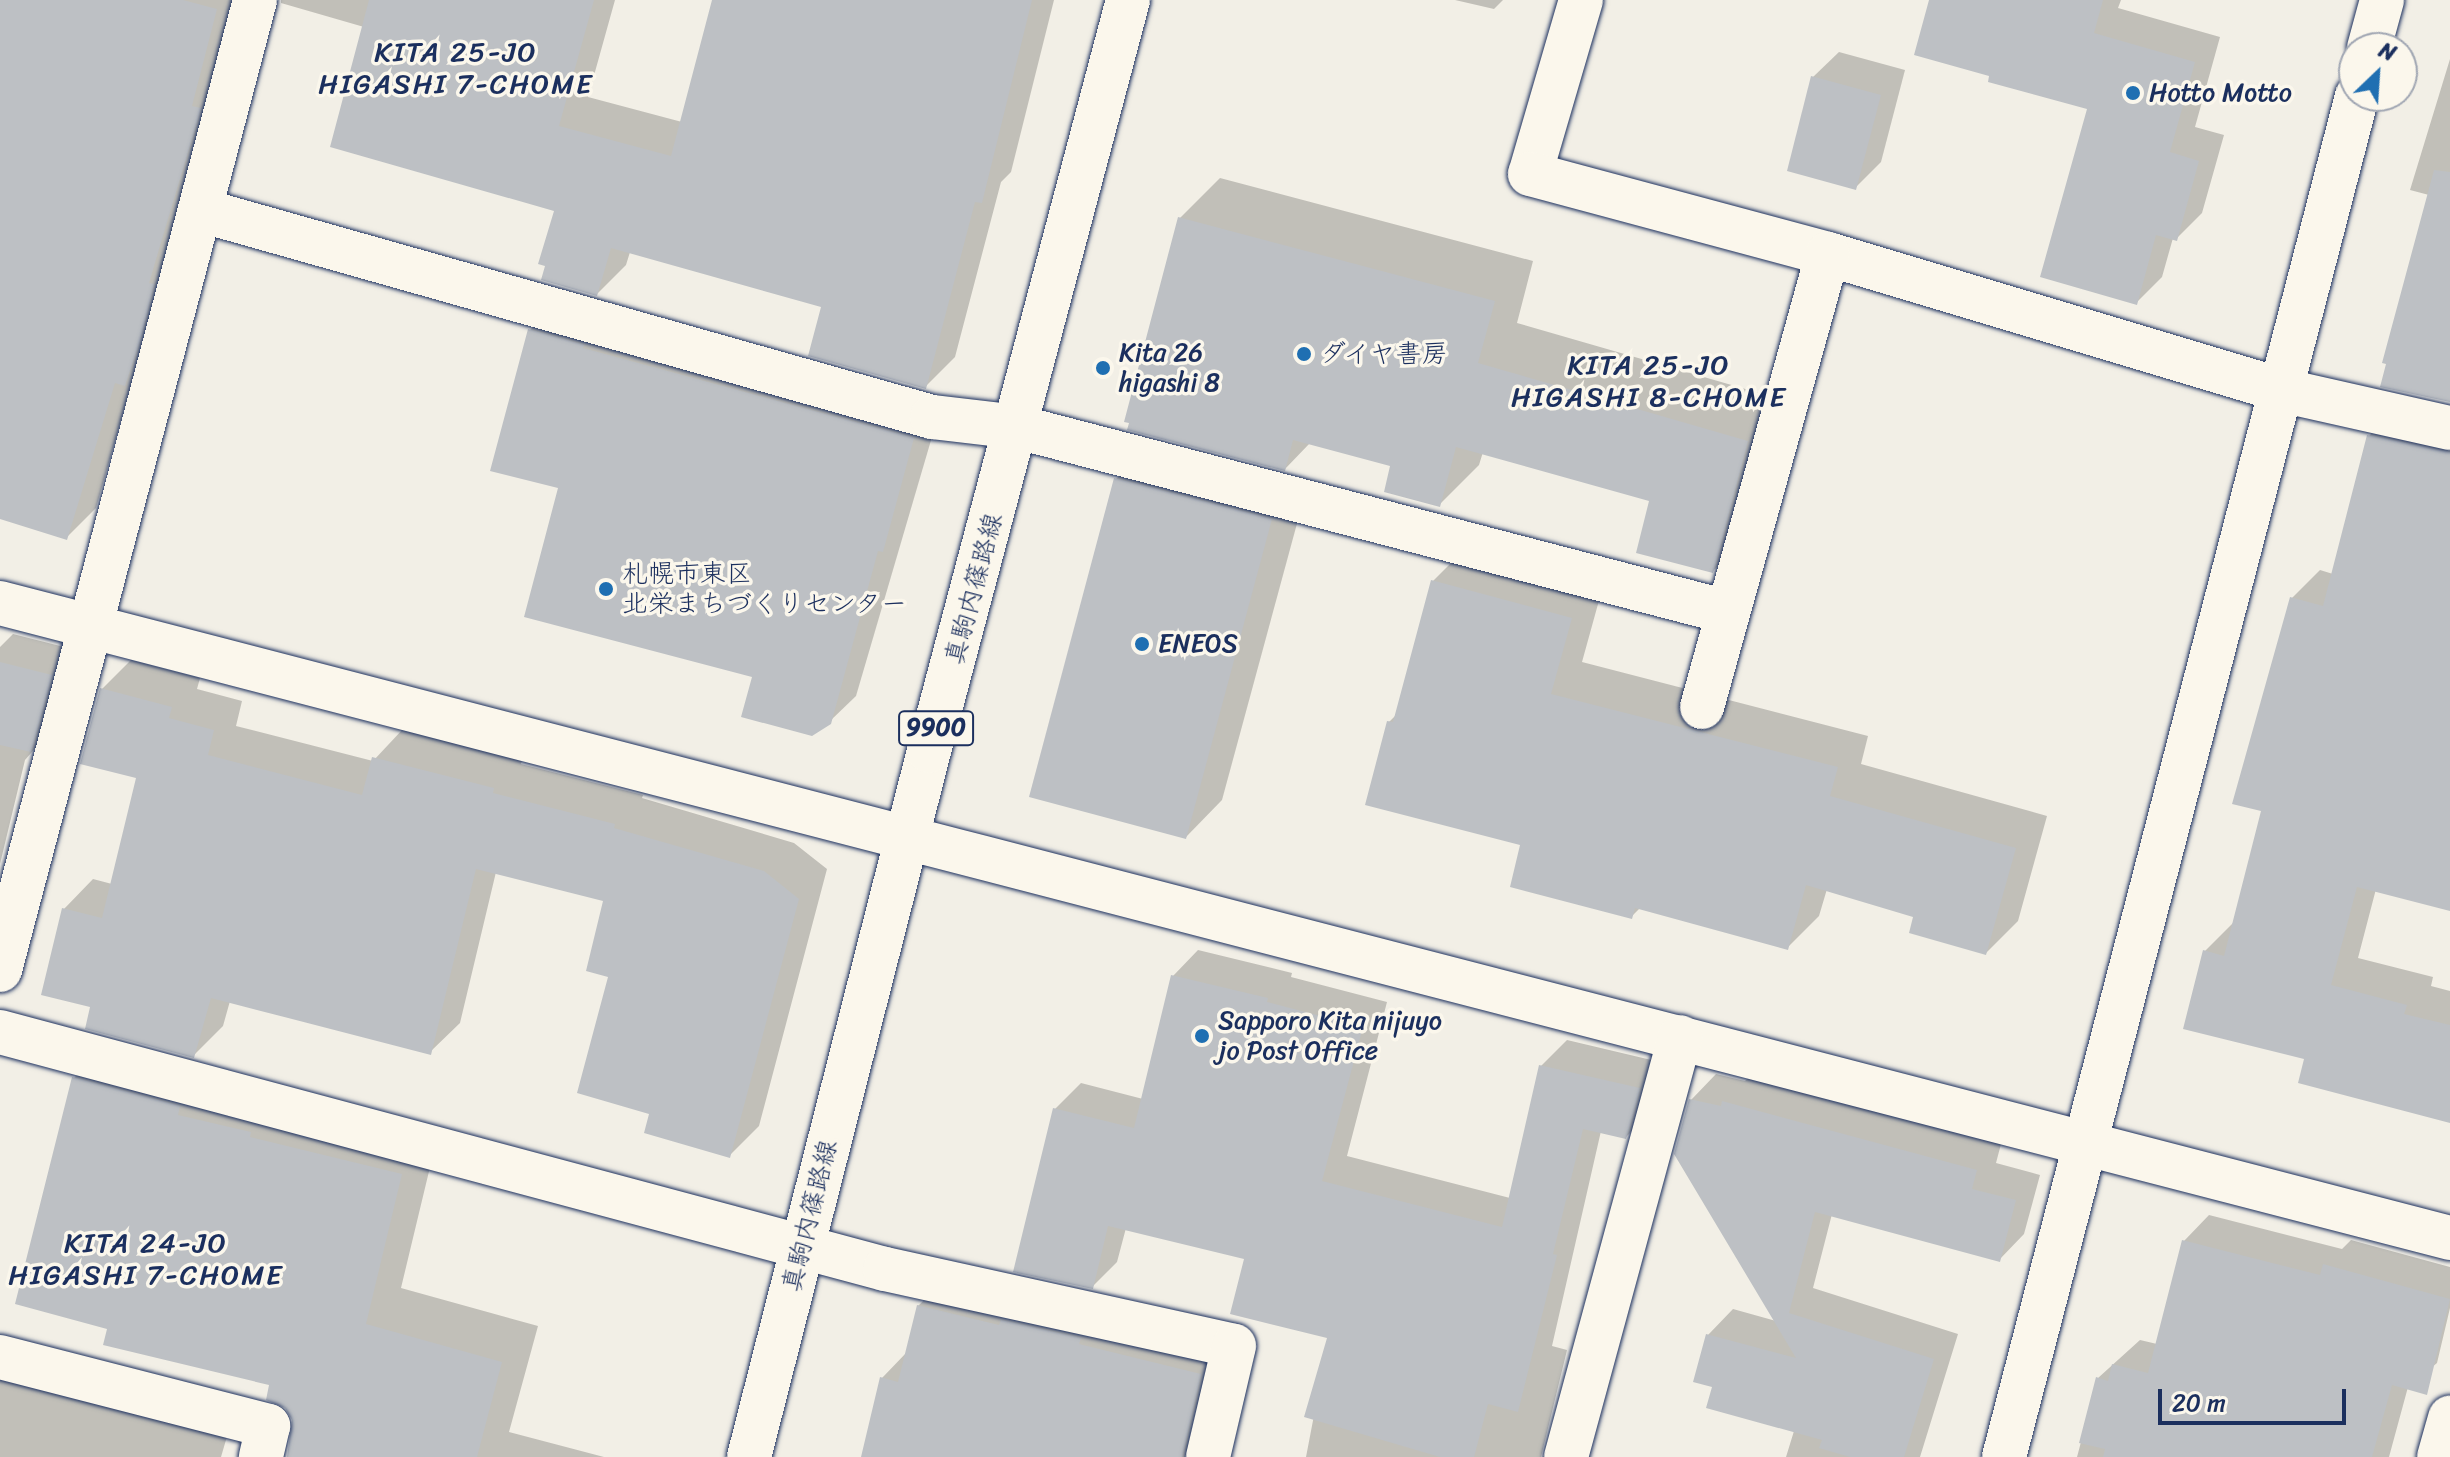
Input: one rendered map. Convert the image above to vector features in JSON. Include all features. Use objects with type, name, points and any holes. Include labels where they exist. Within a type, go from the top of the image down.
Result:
[{"type":"street","points":[[0,970],[255,0]]},
{"type":"street","name":"真駒内篠路線","points":[[749,1457],[908,836],[1128,0]]},
{"type":"street","points":[[1581,0],[1530,174],[1828,254],[2281,390],[2450,428]]},
{"type":"street","points":[[2373,32],[2382,0]]},
{"type":"street","points":[[2004,1457],[2353,112]]},
{"type":"street","points":[[200,210],[932,417],[1018,427],[1727,612]]},
{"type":"street","points":[[1702,707],[1828,254]]},
{"type":"street","points":[[0,603],[2450,1238]]},
{"type":"street","points":[[0,1032],[885,1269],[1234,1346],[1208,1457]]},
{"type":"street","points":[[1566,1457],[1680,1037]]},
{"type":"street","points":[[0,1357],[268,1426],[261,1457]]},
{"type":"street","points":[[2439,1457],[2450,1418]]},
{"type":"building","points":[[0,0],[183,0],[217,9],[192,106],[201,108],[149,283],[154,284],[141,337],[125,386],[115,383],[67,540],[0,519]]},
{"type":"building","points":[[369,0],[594,0],[559,126],[671,156],[712,0],[1032,0],[982,203],[975,202],[926,389],[808,356],[821,307],[611,248],[597,296],[541,280],[545,266],[538,264],[554,211],[330,147]]},
{"type":"building","points":[[1929,0],[2103,0],[2094,33],[2195,62],[2170,152],[2199,161],[2177,241],[2156,235],[2137,305],[2040,277],[2087,109],[1988,82],[1989,76],[1914,55]]},
{"type":"building","points":[[1811,76],[1881,95],[1856,190],[1787,171]]},
{"type":"building","points":[[2434,170],[2450,172],[2450,402],[2380,387],[2386,364],[2382,363]]},
{"type":"building","points":[[1178,217],[1495,301],[1478,363],[1748,441],[1713,573],[1636,553],[1649,501],[1456,447],[1440,507],[1384,492],[1390,466],[1293,440],[1285,471],[1127,430],[1129,423],[1124,422]]},
{"type":"building","points":[[528,329],[584,345],[583,348],[914,438],[883,552],[878,551],[831,724],[812,736],[741,717],[752,677],[524,617],[558,488],[490,471]]},
{"type":"building","points":[[2367,435],[2450,452],[2450,911],[2357,887],[2331,985],[2407,1005],[2404,1014],[2450,1025],[2450,1123],[2298,1083],[2304,1059],[2183,1029],[2203,950],[2224,956],[2261,811],[2232,804],[2290,597],[2323,606]]},
{"type":"building","points":[[1114,478],[1272,519],[1186,839],[1029,797]]},
{"type":"building","points":[[1431,580],[1572,618],[1551,694],[1838,767],[1830,796],[2016,848],[1986,955],[1909,933],[1913,917],[1806,885],[1788,950],[1635,908],[1632,919],[1510,887],[1520,845],[1365,805],[1387,721],[1393,722]]},
{"type":"building","points":[[0,662],[52,675],[31,752],[0,745]]},
{"type":"building","points":[[100,688],[172,707],[169,718],[214,730],[208,755],[362,795],[372,757],[494,788],[493,793],[615,824],[614,828],[764,871],[799,899],[730,1158],[644,1133],[649,1114],[577,1093],[608,977],[586,971],[603,901],[476,869],[431,1055],[211,998],[194,1058],[85,1029],[90,1007],[41,995],[62,908],[102,918],[136,778],[80,764]]},
{"type":"building","points":[[1171,975],[1268,998],[1267,1002],[1363,1027],[1322,1181],[1502,1227],[1539,1065],[1640,1088],[1626,1139],[1583,1129],[1553,1254],[1557,1255],[1518,1412],[1488,1404],[1474,1457],[1440,1457],[1304,1417],[1327,1338],[1230,1314],[1244,1259],[1108,1226],[1093,1289],[1013,1272],[1053,1108],[1134,1128]]},
{"type":"building","points":[[72,1077],[180,1106],[178,1115],[251,1132],[250,1137],[402,1174],[366,1324],[502,1362],[477,1457],[287,1457],[292,1420],[285,1408],[266,1400],[269,1385],[103,1345],[107,1329],[15,1304]]},
{"type":"building","points":[[1689,1099],[1721,1106],[1722,1101],[1977,1170],[1972,1189],[2016,1200],[2000,1262],[1815,1212],[1789,1313],[1934,1359],[1904,1457],[1850,1457],[1819,1448],[1822,1440],[1706,1408],[1712,1387],[1693,1382],[1706,1334],[1796,1358],[1674,1154]]},
{"type":"building","points":[[2182,1240],[2320,1275],[2323,1264],[2450,1299],[2427,1395],[2392,1385],[2372,1457],[2103,1457],[2105,1449],[2079,1443],[2096,1377],[2108,1381],[2112,1364],[2148,1373]]},
{"type":"building","points":[[917,1305],[999,1325],[1001,1320],[1081,1338],[1079,1344],[1201,1374],[1182,1457],[861,1457],[880,1377],[898,1382]]},
{"type":"place","name":"Hotto Motto","points":[[2133,93]]},
{"type":"place","name":"ダイヤ書房","points":[[1304,354]]},
{"type":"place","name":"Kita 26 higashi 8","points":[[1103,368]]},
{"type":"place","name":"札幌市東区 北栄まちづくりセンター","points":[[606,589]]},
{"type":"place","name":"ENEOS","points":[[1142,644]]},
{"type":"place","name":"Sapporo Kita nijuyo jo Post Office","points":[[1202,1036]]},
{"type":"district","name":"KITA 25-JO HIGASHI 7-CHOME","points":[[456,68]]},
{"type":"district","name":"KITA 25-JO HIGASHI 8-CHOME","points":[[1649,381]]},
{"type":"district","name":"KITA 24-JO HIGASHI 7-CHOME","points":[[146,1259]]}]
